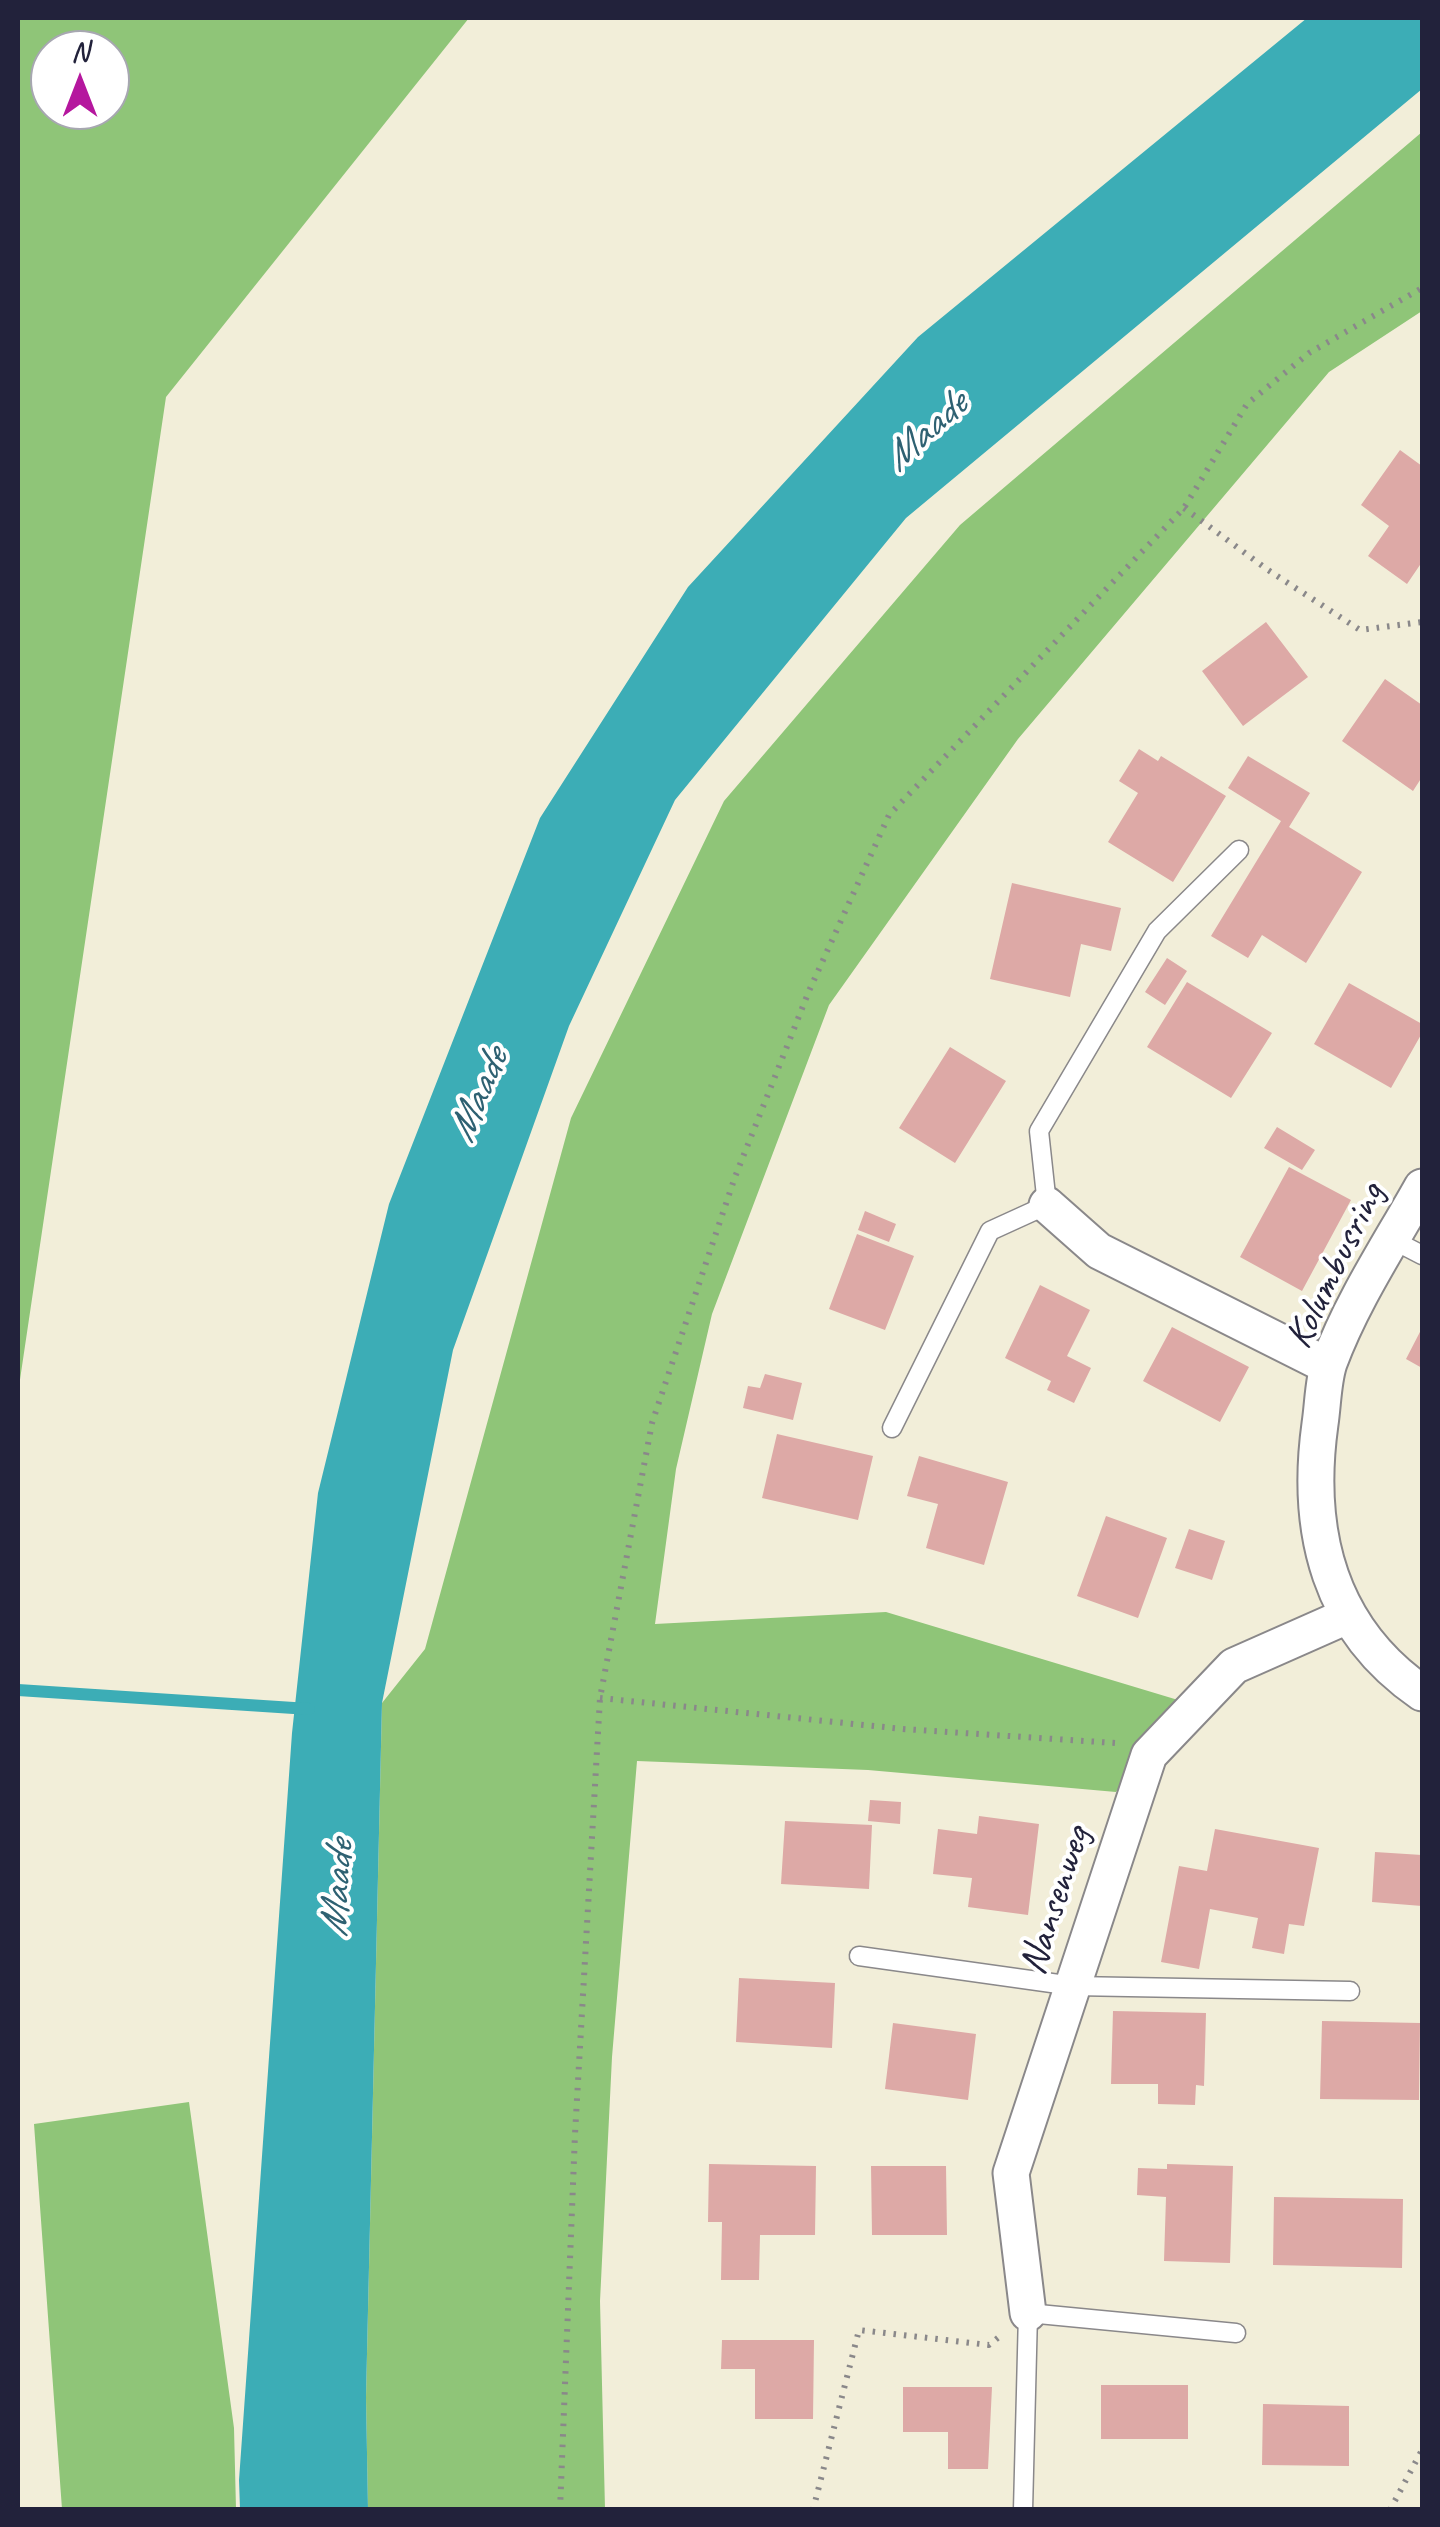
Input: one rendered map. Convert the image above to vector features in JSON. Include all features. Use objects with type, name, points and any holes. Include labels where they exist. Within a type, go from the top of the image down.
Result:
[{"type":"street","name":"Kolumbusring","points":[[1422,1187],[1408,1248],[1359,1299],[1328,1366],[1314,1467],[1320,1544],[1347,1616],[1398,1676],[1422,1693]]},
{"type":"street","points":[[1047,1205],[1099,1251],[1328,1366]]},
{"type":"street","name":"Nansenweg","points":[[1028,2314],[1011,2173],[1149,1754],[1234,1666],[1347,1616]]},
{"type":"lane","points":[[892,1428],[990,1231],[1047,1205],[1039,1131],[1157,931],[1239,850]]},
{"type":"lane","points":[[859,1956],[1072,1986],[1350,1991]]},
{"type":"lane","points":[[1022,2510],[1028,2314],[1236,2333]]},
{"type":"path","points":[[560,2510],[575,2134],[600,1698],[652,1422],[735,1177],[809,991],[889,815],[1184,508],[1247,404],[1309,353],[1422,288]]},
{"type":"path","points":[[1184,508],[1268,570],[1360,630],[1422,622]]},
{"type":"path","points":[[600,1698],[903,1729],[1126,1744],[1149,1754]]},
{"type":"path","points":[[813,2510],[859,2330],[989,2346],[1028,2314]]},
{"type":"path","points":[[1390,2510],[1422,2450]]},
{"type":"green space","points":[[18,18],[469,18],[166,397],[18,1393]]},
{"type":"green space","points":[[1422,132],[1422,311],[1329,372],[1018,739],[829,1005],[712,1314],[676,1469],[655,1624],[886,1612],[1178,1700],[1116,1792],[868,1770],[637,1761],[612,2057],[600,2301],[605,2509],[368,2510],[366,2397],[382,1703],[425,1649],[571,1118],[724,801],[960,525]]},
{"type":"green space","points":[[189,2102],[234,2428],[236,2509],[62,2509],[34,2124]]},
{"type":"water","name":"Maade","points":[[1307,18],[1422,18],[1422,89],[906,518],[675,800],[569,1026],[453,1350],[382,1703],[366,2397],[368,2509],[240,2509],[292,1733],[318,1493],[389,1204],[540,818],[688,587],[918,337]]},
{"type":"building","points":[[1400,450],[1422,466],[1422,562],[1407,584],[1368,556],[1389,526],[1361,505]]},
{"type":"building","points":[[1266,622],[1308,677],[1243,726],[1202,671]]},
{"type":"building","points":[[1385,679],[1422,705],[1422,777],[1413,791],[1342,741]]},
{"type":"building","points":[[1139,749],[1158,761],[1161,756],[1226,796],[1173,882],[1108,842],[1138,793],[1119,781]]},
{"type":"building","points":[[1248,756],[1310,793],[1289,827],[1362,872],[1306,963],[1262,935],[1248,958],[1211,936],[1281,821],[1228,788]]},
{"type":"building","points":[[1012,883],[1121,908],[1111,951],[1081,944],[1070,997],[990,979]]},
{"type":"building","points":[[1167,958],[1187,971],[1165,1005],[1145,992]]},
{"type":"building","points":[[1187,982],[1272,1033],[1231,1098],[1147,1047]]},
{"type":"building","points":[[1349,983],[1422,1024],[1422,1033],[1391,1088],[1314,1044]]},
{"type":"building","points":[[950,1047],[1006,1081],[955,1163],[899,1128]]},
{"type":"building","points":[[1277,1127],[1315,1150],[1302,1170],[1264,1148]]},
{"type":"building","points":[[1289,1167],[1351,1200],[1302,1291],[1240,1257]]},
{"type":"building","points":[[865,1211],[896,1224],[889,1242],[858,1230]]},
{"type":"building","points":[[857,1234],[914,1256],[885,1330],[829,1309]]},
{"type":"building","points":[[1040,1285],[1090,1310],[1067,1356],[1091,1368],[1074,1403],[1047,1390],[1051,1381],[1005,1358]]},
{"type":"building","points":[[1172,1327],[1249,1367],[1220,1422],[1143,1381]]},
{"type":"building","points":[[1422,1328],[1422,1368],[1406,1359]]},
{"type":"building","points":[[765,1374],[802,1383],[793,1420],[743,1408],[748,1386],[760,1388]]},
{"type":"building","points":[[777,1434],[873,1456],[858,1520],[762,1498]]},
{"type":"building","points":[[919,1456],[1008,1482],[984,1565],[926,1548],[938,1504],[907,1496]]},
{"type":"building","points":[[1106,1516],[1167,1538],[1138,1618],[1077,1596]]},
{"type":"building","points":[[1189,1529],[1225,1541],[1212,1580],[1175,1568]]},
{"type":"building","points":[[870,1800],[901,1802],[900,1824],[868,1821]]},
{"type":"building","points":[[979,1816],[1039,1824],[1028,1915],[968,1907],[972,1878],[933,1874],[938,1829],[977,1834]]},
{"type":"building","points":[[785,1821],[872,1825],[869,1889],[781,1884]]},
{"type":"building","points":[[1215,1829],[1319,1848],[1304,1926],[1289,1924],[1284,1954],[1252,1948],[1258,1918],[1210,1909],[1199,1969],[1161,1962],[1179,1866],[1207,1871]]},
{"type":"building","points":[[1375,1852],[1422,1855],[1422,1906],[1372,1902]]},
{"type":"building","points":[[739,1978],[835,1983],[832,2048],[736,2042]]},
{"type":"building","points":[[1113,2011],[1206,2013],[1204,2086],[1196,2085],[1195,2105],[1158,2104],[1158,2084],[1111,2084]]},
{"type":"building","points":[[1322,2021],[1420,2023],[1419,2100],[1320,2099]]},
{"type":"building","points":[[893,2023],[976,2034],[968,2100],[885,2089]]},
{"type":"building","points":[[709,2164],[816,2166],[815,2235],[760,2235],[759,2280],[721,2280],[722,2222],[708,2222]]},
{"type":"building","points":[[1167,2164],[1233,2166],[1230,2263],[1164,2261],[1166,2197],[1137,2195],[1138,2168],[1167,2169]]},
{"type":"building","points":[[871,2166],[946,2166],[947,2235],[872,2235]]},
{"type":"building","points":[[1274,2197],[1403,2199],[1402,2268],[1273,2265]]},
{"type":"building","points":[[722,2340],[814,2340],[813,2419],[755,2419],[755,2369],[721,2369]]},
{"type":"building","points":[[1101,2385],[1188,2385],[1188,2439],[1101,2439]]},
{"type":"building","points":[[903,2387],[992,2387],[988,2469],[948,2469],[948,2432],[903,2432]]},
{"type":"building","points":[[1263,2404],[1349,2406],[1349,2466],[1262,2465]]},
{"type":"waterway","points":[[18,1690],[309,1709]]}]
